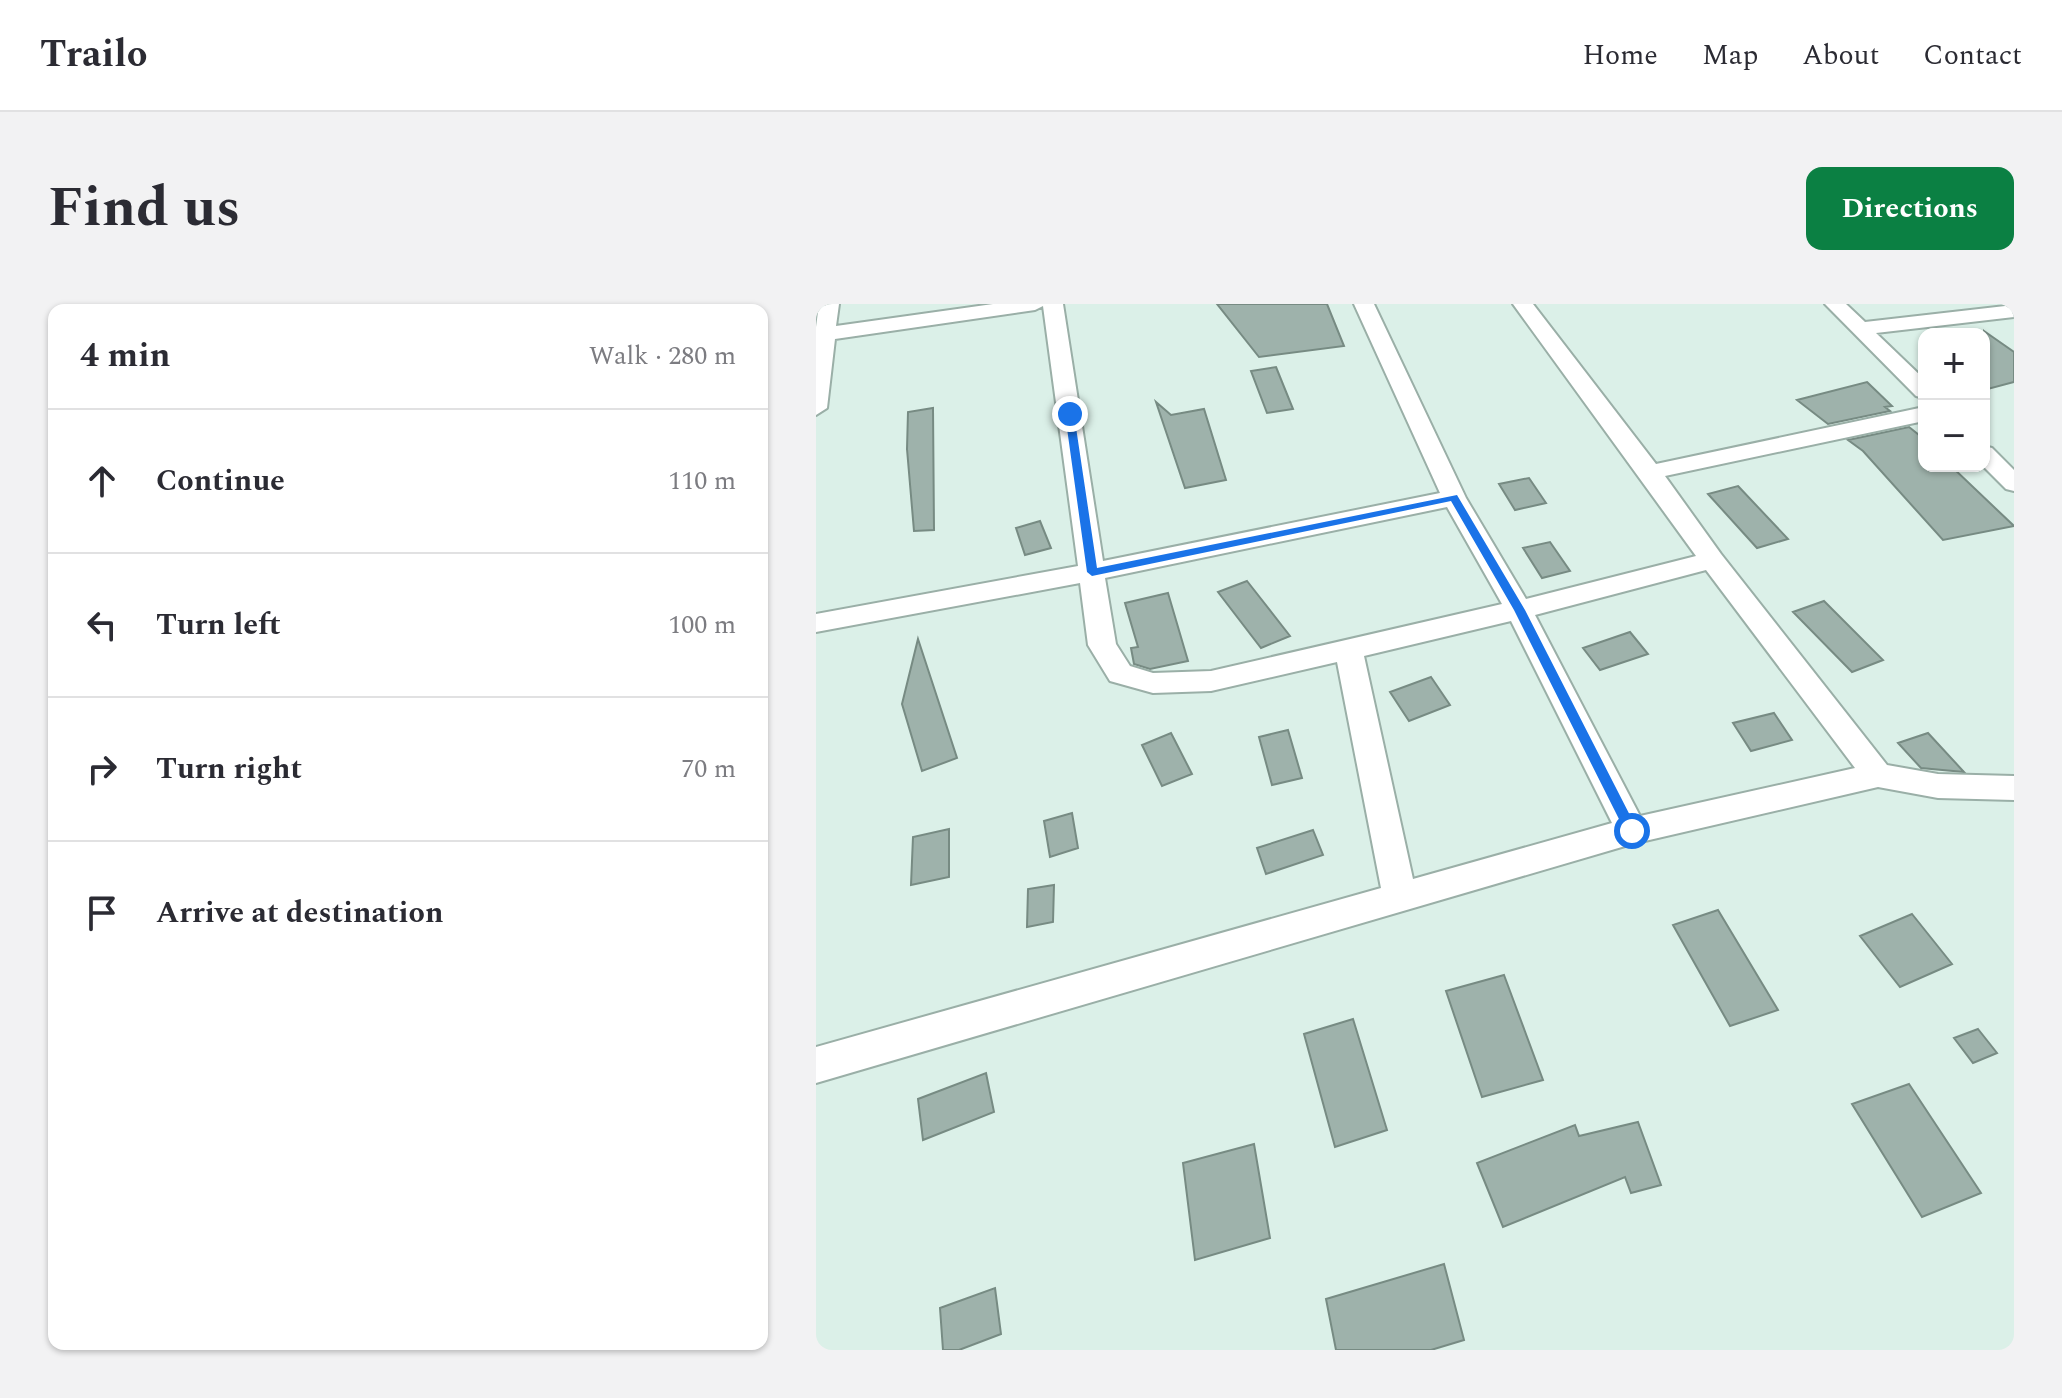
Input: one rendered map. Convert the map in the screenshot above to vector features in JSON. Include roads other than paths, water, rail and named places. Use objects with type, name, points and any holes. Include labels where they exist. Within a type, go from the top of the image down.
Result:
[{"type":"street","points":[[816,408],[829,304]]},
{"type":"street","points":[[824,334],[989,307],[1035,304]]},
{"type":"street","points":[[1053,304],[1102,645],[1120,674],[1153,683],[1211,681],[1519,610],[1712,560]]},
{"type":"street","points":[[1364,304],[1454,498],[1519,610],[1632,831]]},
{"type":"street","points":[[1523,304],[1712,560],[1878,775]]},
{"type":"street","points":[[1835,304],[1918,385]]},
{"type":"street","points":[[1863,328],[2003,314]]},
{"type":"street","points":[[1650,472],[1918,415]]},
{"type":"street","points":[[1990,459],[2014,484]]},
{"type":"street","points":[[816,623],[1092,572],[1454,498]]},
{"type":"street","points":[[1349,650],[1400,898]]},
{"type":"street","points":[[816,1065],[1632,831],[1878,775],[1938,786],[2014,788]]}]
